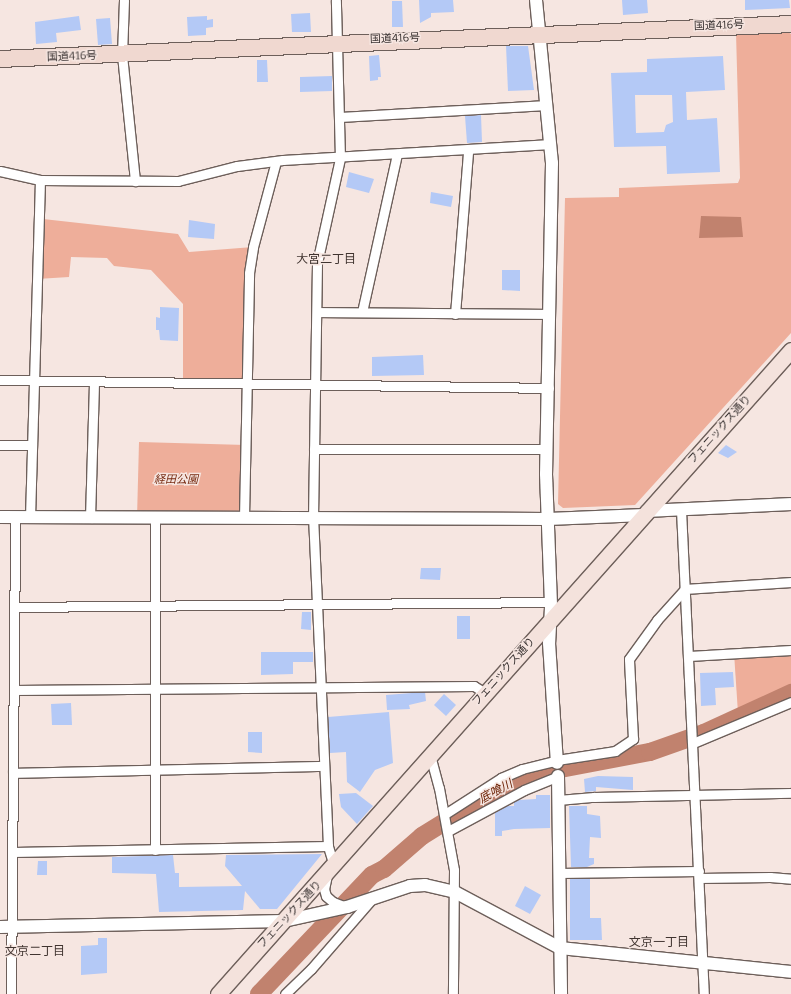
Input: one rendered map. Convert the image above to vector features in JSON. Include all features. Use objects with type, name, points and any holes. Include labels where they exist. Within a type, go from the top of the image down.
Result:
[{"type":"highway","name":"国道416号","points":[[0,59],[122,55],[337,42],[539,33],[791,24]]},
{"type":"main road","name":"フェニックス通り","points":[[218,994],[331,871],[430,755],[791,350]]},
{"type":"street","points":[[124,0],[122,55],[135,181]]},
{"type":"street","points":[[336,0],[340,158],[317,263],[313,518],[328,846],[331,871],[324,889],[331,901],[347,907]]},
{"type":"street","points":[[536,0],[551,144],[550,314],[547,449],[551,602],[549,621],[557,761]]},
{"type":"street","points":[[340,117],[547,105]]},
{"type":"street","points":[[0,171],[40,180],[178,181],[237,166],[276,161],[468,151],[551,144]]},
{"type":"street","points":[[455,314],[468,151]]},
{"type":"street","points":[[362,312],[397,154]]},
{"type":"street","points":[[244,517],[249,384],[249,273],[253,247],[276,161]]},
{"type":"street","points":[[30,517],[40,180]]},
{"type":"street","points":[[317,312],[550,314]]},
{"type":"street","points":[[0,380],[94,383],[549,388]]},
{"type":"street","points":[[90,518],[94,383]]},
{"type":"street","points":[[0,446],[32,445]]},
{"type":"street","points":[[314,449],[547,449]]},
{"type":"street","points":[[0,517],[548,519],[791,504]]},
{"type":"street","points":[[681,510],[696,796],[704,994]]},
{"type":"street","points":[[11,994],[6,927],[13,852],[15,517]]},
{"type":"street","points":[[155,518],[155,850]]},
{"type":"street","points":[[445,814],[501,778],[522,769],[557,761],[615,751],[634,739],[629,659],[657,620],[685,589],[791,582]]},
{"type":"street","points":[[14,607],[316,606],[551,602]]},
{"type":"street","points":[[689,656],[791,650]]},
{"type":"street","points":[[14,690],[474,686],[485,693]]},
{"type":"street","points":[[693,743],[791,702]]},
{"type":"street","points":[[430,755],[445,814],[455,892],[453,994]]},
{"type":"street","points":[[13,773],[324,766]]},
{"type":"street","points":[[448,832],[524,790],[558,776],[561,994]]},
{"type":"street","points":[[558,800],[594,797],[791,793]]},
{"type":"street","points":[[13,852],[328,846]]},
{"type":"street","points":[[559,873],[699,875],[791,879]]},
{"type":"street","points":[[6,927],[284,921],[347,907],[416,885],[436,886],[455,892],[560,948],[791,972]]},
{"type":"street","points":[[285,994],[311,970],[369,900]]},
{"type":"green space","points":[[788,32],[791,34],[791,333],[635,505],[563,508],[558,504],[565,198],[619,197],[619,188],[738,183],[740,178],[736,33]]},
{"type":"green space","points":[[34,218],[178,234],[189,252],[253,247],[247,384],[183,384],[183,304],[151,270],[114,266],[107,258],[71,257],[69,277],[37,279]]},
{"type":"green space","name":"経田公園","points":[[139,442],[246,445],[244,517],[137,518]]},
{"type":"green space","points":[[791,650],[791,694],[738,713],[734,653]]},
{"type":"shaded area","points":[[701,216],[741,217],[743,237],[699,238]]},
{"type":"building","points":[[419,0],[453,0],[454,12],[431,13],[431,17],[420,23]]},
{"type":"building","points":[[622,0],[647,0],[648,13],[623,15]]},
{"type":"building","points":[[745,0],[789,0],[790,8],[745,10]]},
{"type":"building","points":[[392,1],[402,1],[403,27],[392,27]]},
{"type":"building","points":[[310,13],[311,32],[292,32],[291,14]]},
{"type":"building","points":[[79,16],[81,30],[56,33],[57,42],[36,44],[35,22]]},
{"type":"building","points":[[207,16],[207,20],[213,19],[213,27],[206,28],[206,35],[188,36],[187,17]]},
{"type":"building","points":[[110,18],[112,44],[98,45],[96,19]]},
{"type":"building","points":[[506,46],[528,46],[534,90],[508,91]]},
{"type":"building","points":[[379,55],[381,77],[378,77],[378,80],[370,81],[369,56]]},
{"type":"building","points":[[723,56],[725,90],[686,92],[687,120],[717,118],[720,172],[667,174],[666,146],[614,147],[611,73],[647,72],[647,59]],"holes":[[[635,95],[672,95],[673,122],[666,125],[664,132],[636,133]]]},
{"type":"building","points":[[257,60],[267,60],[268,82],[257,82]]},
{"type":"building","points":[[332,76],[332,91],[300,92],[300,77]]},
{"type":"building","points":[[481,115],[482,142],[467,143],[465,116]]},
{"type":"building","points":[[349,172],[374,179],[369,193],[346,187]]},
{"type":"building","points":[[431,192],[453,196],[451,207],[430,203]]},
{"type":"building","points":[[189,220],[215,224],[214,239],[188,237]]},
{"type":"building","points":[[502,270],[520,270],[520,291],[502,290]]},
{"type":"building","points":[[160,307],[179,308],[178,341],[160,340],[159,330],[156,330],[156,317],[160,318]]},
{"type":"building","points":[[423,355],[424,375],[372,376],[372,357]]},
{"type":"building","points":[[726,445],[737,452],[728,458],[718,453]]},
{"type":"building","points":[[421,568],[441,568],[440,580],[420,579]]},
{"type":"building","points":[[302,612],[311,612],[311,630],[301,629]]},
{"type":"building","points":[[457,616],[470,616],[470,639],[457,639]]},
{"type":"building","points":[[261,652],[313,652],[313,662],[293,662],[293,674],[261,675]]},
{"type":"building","points":[[733,672],[734,687],[715,688],[716,705],[701,706],[700,673]]},
{"type":"building","points":[[425,692],[426,701],[409,705],[410,709],[387,710],[386,695]]},
{"type":"building","points":[[444,694],[456,705],[446,716],[434,705]]},
{"type":"building","points":[[71,703],[72,725],[52,725],[51,704]]},
{"type":"building","points":[[389,712],[393,763],[375,770],[360,792],[347,782],[346,752],[330,753],[328,717]]},
{"type":"building","points":[[248,732],[262,732],[262,753],[248,752]]},
{"type":"building","points":[[598,776],[633,777],[633,790],[596,787],[596,791],[585,792],[584,779]]},
{"type":"building","points":[[356,793],[373,806],[357,824],[341,807],[339,794]]},
{"type":"building","points":[[536,795],[550,795],[550,828],[514,829],[502,831],[502,836],[495,836],[495,813],[507,806],[514,806],[514,802],[519,800],[536,799]]},
{"type":"building","points":[[569,806],[587,806],[587,814],[600,816],[601,838],[590,837],[589,858],[594,858],[594,864],[587,867],[571,867]]},
{"type":"building","points":[[322,854],[277,909],[260,909],[245,891],[243,910],[159,912],[156,874],[112,873],[112,857],[173,855],[175,873],[179,873],[179,887],[242,886],[225,866],[226,855]]},
{"type":"building","points":[[38,861],[47,861],[47,875],[37,875]]},
{"type":"building","points":[[570,879],[590,879],[590,918],[601,918],[602,940],[570,940]]},
{"type":"building","points":[[525,886],[541,895],[530,914],[515,906]]},
{"type":"building","points":[[98,938],[107,938],[107,973],[81,975],[81,946],[98,945]]},
{"type":"waterway","name":"底喰川","points":[[259,994],[372,875],[384,869],[422,836],[488,795],[519,780],[550,771],[650,752],[704,733],[791,693]]},
{"type":"district","name":"大宮二丁目","points":[[326,260]]},
{"type":"district","name":"文京一丁目","points":[[659,943]]},
{"type":"district","name":"文京二丁目","points":[[35,952]]}]
